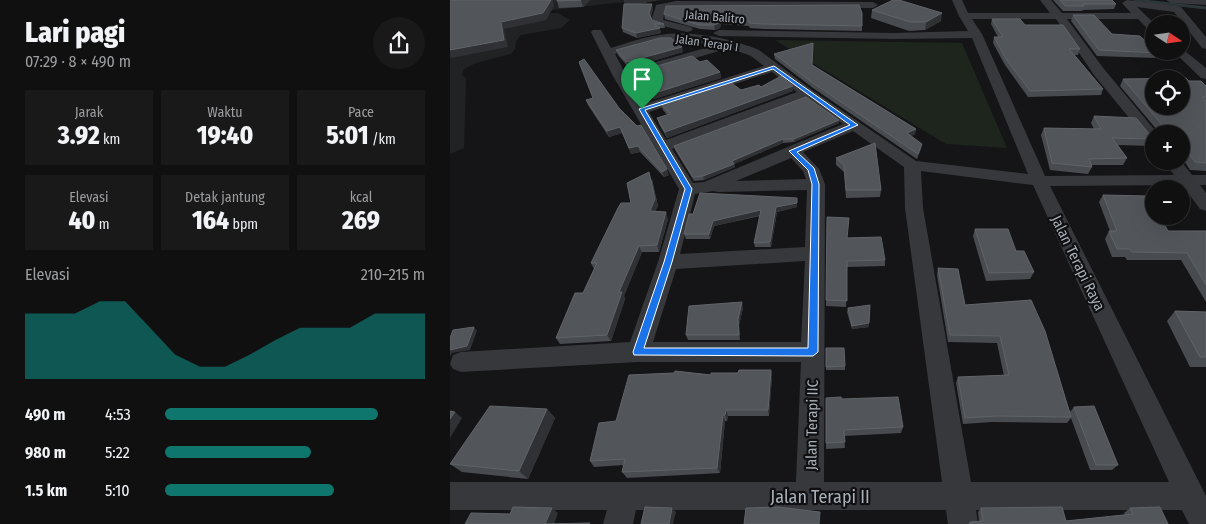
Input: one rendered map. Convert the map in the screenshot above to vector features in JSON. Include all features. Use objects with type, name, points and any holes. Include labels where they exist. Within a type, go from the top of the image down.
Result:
[{"type":"street","points":[[1045,0],[1059,16],[1099,72],[1145,128]]},
{"type":"street","points":[[1171,0],[1197,3],[1204,1]]},
{"type":"street","name":"Jalan Balitro","points":[[873,2],[876,28],[725,34],[666,25],[657,18],[660,7],[670,4],[873,2]]},
{"type":"street","points":[[1126,2],[1145,21]]},
{"type":"street","points":[[1126,2],[1178,9],[1206,45]]},
{"type":"street","points":[[961,8],[1059,16],[1140,16]]},
{"type":"street","name":"Jalan Terapi Raya","points":[[961,8],[976,34],[1039,181],[1204,524]]},
{"type":"street","points":[[876,28],[976,34]]},
{"type":"street","points":[[597,32],[620,76],[642,109],[662,147],[698,188]]},
{"type":"street","name":"Jalan Terapi I","points":[[609,52],[665,38],[731,45],[751,50],[807,93],[912,165],[1039,181],[1145,180]]},
{"type":"street","points":[[620,76],[731,45]]},
{"type":"street","points":[[1189,60],[1206,75]]},
{"type":"street","points":[[642,109],[774,67]]},
{"type":"street","points":[[662,147],[807,93]]},
{"type":"street","points":[[638,352],[668,262],[698,188],[854,125]]},
{"type":"street","name":"Jalan Terapi IIC","points":[[792,151],[811,169],[816,184],[810,497]]},
{"type":"street","points":[[912,165],[914,208],[961,510]]},
{"type":"street","points":[[1179,170],[1187,180]]},
{"type":"street","name":"Jalan Terapi I","points":[[1190,180],[1206,180]]},
{"type":"street","points":[[698,188],[816,184]]},
{"type":"street","points":[[1190,184],[1206,205]]},
{"type":"street","points":[[668,262],[815,253]]},
{"type":"street","points":[[461,362],[638,352],[813,352]]},
{"type":"street","name":"Jalan Terapi II","points":[[450,496],[622,510],[810,497],[961,510],[1191,496]]},
{"type":"shaded area","points":[[495,0],[669,0],[614,3],[537,12]]},
{"type":"shaded area","points":[[450,2],[531,14],[558,13],[570,20],[561,28],[521,35],[516,41],[515,49],[511,54],[476,63],[464,69],[462,74],[466,79],[464,148],[450,154]]},
{"type":"shaded area","points":[[775,40],[962,43],[1007,148],[946,144]]},
{"type":"building","points":[[450,0],[551,0],[543,13],[501,22],[504,40],[450,50]]},
{"type":"building","points":[[893,0],[899,0],[942,13],[926,22],[910,22],[872,10]]},
{"type":"building","points":[[1060,0],[1112,0],[1116,4],[1065,6]]},
{"type":"building","points":[[624,4],[652,4],[649,13],[652,20],[664,24],[654,24],[660,28],[636,33],[622,28]]},
{"type":"building","points":[[859,5],[862,13],[862,26],[763,24],[749,23],[750,21],[721,20],[714,25],[699,25],[664,14],[666,6]]},
{"type":"building","points":[[1073,15],[1094,15],[1112,34],[1140,36],[1145,41],[1145,52],[1099,50]]},
{"type":"building","points":[[992,19],[1020,19],[1025,25],[1063,25],[1080,49],[1069,49],[1103,89],[1030,91],[1006,59],[994,37],[1003,37]]},
{"type":"building","points":[[660,38],[671,38],[682,47],[627,62],[616,50]]},
{"type":"building","points":[[813,43],[812,65],[916,129],[907,133],[922,144],[918,154],[813,83],[774,54]]},
{"type":"building","points":[[692,56],[700,62],[707,60],[720,72],[652,94],[643,84],[646,82],[636,72]]},
{"type":"building","points":[[584,59],[619,108],[637,126],[641,125],[667,169],[662,172],[638,146],[629,148],[620,127],[607,131],[586,100],[593,98],[579,62]]},
{"type":"building","points":[[781,76],[793,86],[665,132],[657,118],[670,114],[661,104],[730,82],[741,90],[759,85],[761,87]]},
{"type":"building","points":[[1123,79],[1145,79],[1145,105]]},
{"type":"building","points":[[1190,81],[1201,81],[1206,86],[1206,97],[1203,97],[1206,101],[1206,163],[1195,162],[1190,155],[1190,125],[1162,125],[1154,115],[1190,115]]},
{"type":"building","points":[[806,97],[839,120],[794,139],[783,139],[732,161],[734,164],[703,176],[693,177],[674,146]]},
{"type":"building","points":[[1094,116],[1136,118],[1145,129],[1145,139],[1112,138],[1127,158],[1089,159],[1092,167],[1052,163],[1044,128],[1101,129]]},
{"type":"building","points":[[875,143],[881,190],[846,190],[844,165],[836,158]]},
{"type":"building","points":[[649,172],[655,199],[650,211],[666,212],[657,245],[639,246],[619,292],[622,292],[607,335],[556,338],[575,293],[583,293],[597,263],[591,263],[618,208],[621,203],[631,203],[627,183]]},
{"type":"building","points":[[700,193],[797,198],[797,203],[776,207],[770,242],[754,243],[761,210],[713,221],[709,234],[684,234],[689,214],[693,214]]},
{"type":"building","points":[[1103,195],[1145,196],[1145,225],[1165,225],[1168,231],[1206,231],[1206,285],[1187,253],[1132,252],[1130,249],[1117,249],[1109,231],[1117,231]]},
{"type":"building","points":[[827,217],[849,218],[847,238],[881,237],[885,260],[847,261],[847,301],[826,300]]},
{"type":"building","points":[[975,229],[1008,229],[1016,251],[1024,251],[1034,272],[989,273]]},
{"type":"building","points":[[938,268],[958,269],[965,305],[1031,300],[1045,331],[1071,417],[996,416],[965,418],[958,377],[1009,375],[1000,336],[950,335]]},
{"type":"building","points":[[742,302],[738,319],[739,335],[686,335],[689,306]]},
{"type":"building","points":[[870,305],[869,323],[852,326],[848,308]]},
{"type":"building","points":[[1175,311],[1206,312],[1206,357],[1200,357]]},
{"type":"building","points":[[474,327],[467,346],[450,350],[450,338],[453,330]]},
{"type":"building","points":[[826,348],[844,348],[845,366],[826,367]]},
{"type":"building","points":[[739,370],[771,370],[768,410],[726,410],[725,415],[723,415],[717,468],[622,472],[625,459],[590,461],[599,423],[616,421],[629,375],[674,373],[675,371],[711,375],[711,373],[738,373]]},
{"type":"building","points":[[841,397],[842,399],[898,397],[903,427],[844,430],[845,442],[826,443],[826,398]]},
{"type":"building","points":[[490,406],[547,409],[519,471],[450,464]]},
{"type":"building","points":[[1094,406],[1118,465],[1096,465],[1074,407]]},
{"type":"building","points":[[450,411],[455,412],[450,419]]},
{"type":"building","points":[[513,507],[552,508],[545,524],[465,524],[471,513],[510,514]]},
{"type":"building","points":[[645,507],[672,508],[669,524],[641,524]]},
{"type":"building","points":[[778,507],[820,512],[819,524],[744,524],[746,508]]},
{"type":"building","points":[[1062,507],[1066,521],[1133,514],[1130,508],[1160,507],[1168,524],[970,524],[970,522],[983,521],[981,508]]},
{"type":"building","points":[[590,523],[589,524],[545,524]]},
{"type":"waterway","points":[[1135,0],[1206,8]]},
{"type":"route","points":[[774,67],[807,93],[854,125],[792,151],[811,169],[816,184],[813,352],[638,352],[668,262],[688,189],[662,147],[642,109],[774,67]]}]
